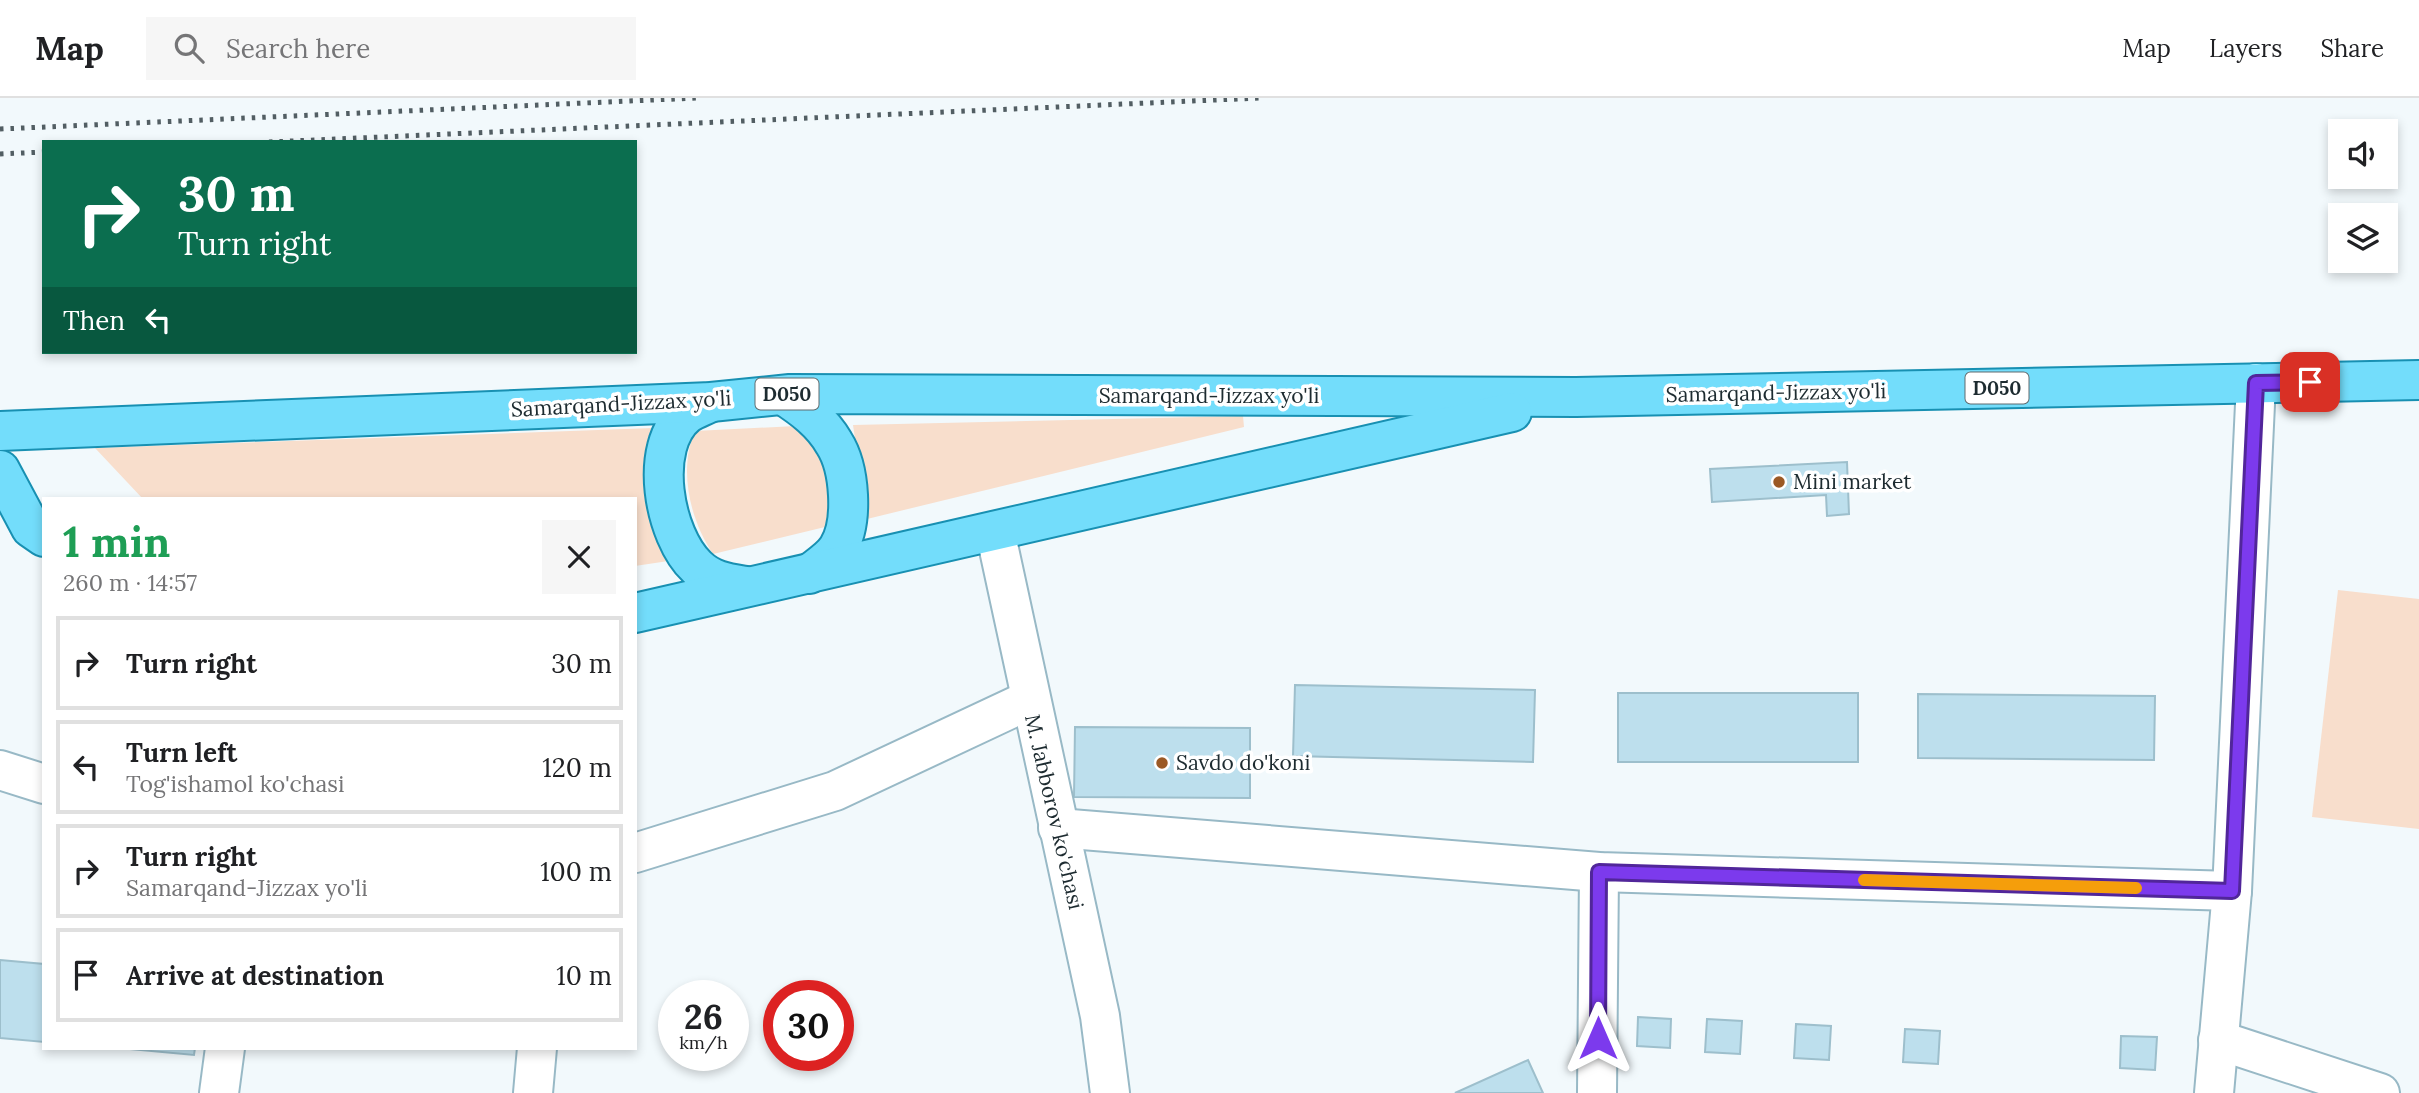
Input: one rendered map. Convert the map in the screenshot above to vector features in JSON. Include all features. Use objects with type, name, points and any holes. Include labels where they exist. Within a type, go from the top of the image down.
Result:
[{"type":"main road","name":"Samarqand-Jizzax yo'li","points":[[0,431],[711,401],[783,395],[1576,397],[2419,380]]},
{"type":"main road","points":[[783,395],[819,423],[835,444],[842,465],[847,510],[844,532],[838,548],[809,573]]},
{"type":"main road","name":"D050","points":[[637,613],[1576,397]]},
{"type":"main road","points":[[711,401],[687,415],[673,432],[665,462],[665,490],[670,523],[680,547],[698,569],[718,582],[746,586]]},
{"type":"main road","points":[[0,470],[25,531]]},
{"type":"street","points":[[2214,1093],[2232,891],[2256,383]]},
{"type":"street","name":"M. Jabborov ko'chasi","points":[[995,531],[1029,700],[1100,1016],[1110,1093]]},
{"type":"street","points":[[637,852],[835,791],[1029,700]]},
{"type":"street","points":[[0,770],[42,783]]},
{"type":"street","points":[[1058,828],[1599,872],[2232,891]]},
{"type":"street","points":[[1597,1093],[1599,872]]},
{"type":"street","points":[[2218,1040],[2380,1093]]},
{"type":"street","points":[[219,1093],[225,1050]]},
{"type":"street","points":[[533,1093],[537,1050]]},
{"type":"shaded area","points":[[1243,416],[1244,427],[867,519],[853,425]]},
{"type":"shaded area","points":[[796,426],[814,447],[826,472],[830,500],[825,527],[713,554],[698,526],[689,494],[687,461],[695,431]]},
{"type":"shaded area","points":[[653,428],[647,452],[675,560],[637,566],[637,497],[141,497],[95,448]]},
{"type":"shaded area","points":[[2338,590],[2419,599],[2419,829],[2312,817]]},
{"type":"building","name":"Mini market","points":[[1847,462],[1849,514],[1827,516],[1826,495],[1712,502],[1710,469]]},
{"type":"building","points":[[1295,685],[1535,690],[1533,762],[1293,756]]},
{"type":"building","points":[[1618,693],[1858,693],[1858,762],[1618,762]]},
{"type":"building","points":[[1918,694],[2155,696],[2154,760],[1918,758]]},
{"type":"building","name":"Savdo do'koni","points":[[1075,727],[1250,728],[1250,798],[1074,797]]},
{"type":"building","points":[[0,960],[42,964],[42,1042],[0,1038]]},
{"type":"building","points":[[1638,1017],[1671,1019],[1670,1048],[1637,1046]]},
{"type":"building","points":[[1707,1019],[1742,1021],[1740,1054],[1705,1052]]},
{"type":"building","points":[[1796,1024],[1831,1026],[1829,1060],[1794,1058]]},
{"type":"building","points":[[1905,1029],[1940,1031],[1938,1064],[1903,1062]]},
{"type":"building","points":[[2121,1036],[2157,1037],[2155,1070],[2120,1068]]},
{"type":"building","points":[[140,1050],[195,1050],[194,1055]]},
{"type":"building","points":[[1528,1060],[1543,1093],[1455,1093]]},
{"type":"railway","points":[[0,129],[697,98]]},
{"type":"railway","points":[[314,140],[1260,98]]},
{"type":"railway","points":[[0,154],[42,152]]},
{"type":"slow traffic","points":[[1864,880],[2136,888]]},
{"type":"place","name":"Mini market","points":[[1779,482]]},
{"type":"place","name":"Savdo do'koni","points":[[1162,763]]},
{"type":"route","points":[[1598,1038],[1599,872],[2232,891],[2256,383],[2310,382]]}]
